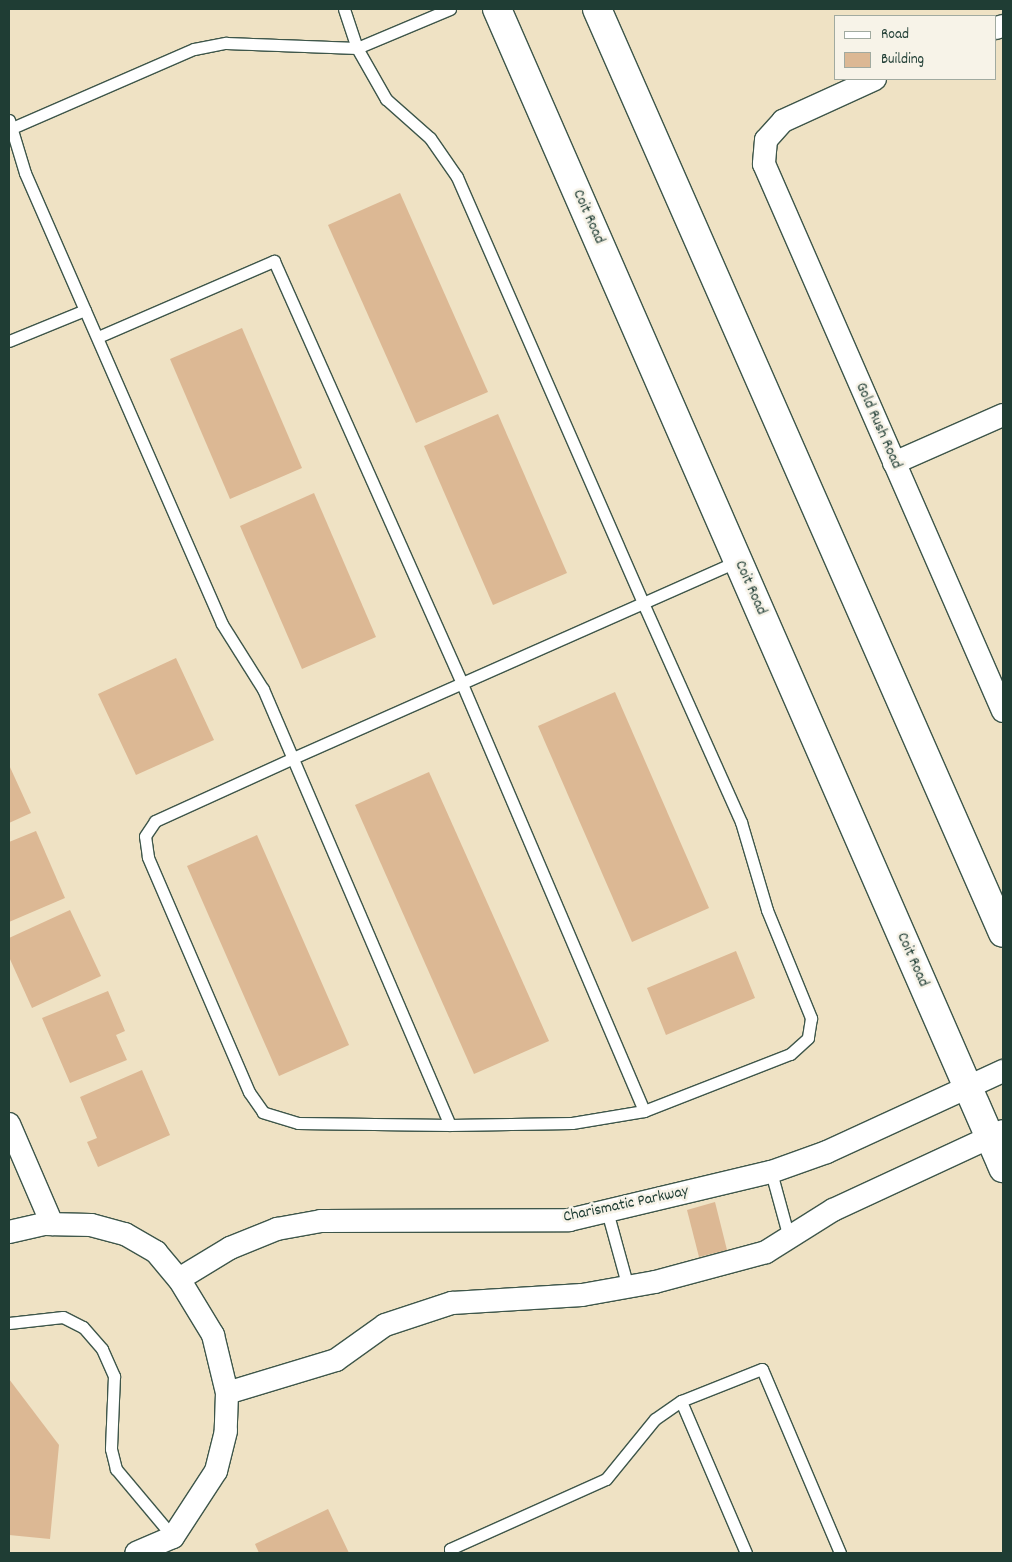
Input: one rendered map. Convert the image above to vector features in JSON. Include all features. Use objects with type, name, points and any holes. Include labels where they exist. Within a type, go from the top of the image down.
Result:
[{"type":"main road","name":"Coit Road","points":[[497,9],[968,1087],[997,1134],[1003,1168]]},
{"type":"main road","points":[[597,9],[1003,933]]},
{"type":"street","name":"Gold Rush Road","points":[[873,80],[794,114],[766,140],[764,164],[1003,711]]},
{"type":"street","points":[[894,462],[1003,415]]},
{"type":"street","name":"Charismatic Parkway","points":[[179,1279],[230,1248],[277,1229],[321,1221],[569,1220],[771,1172],[827,1152],[1003,1070]]},
{"type":"street","points":[[9,1124],[52,1224]]},
{"type":"street","points":[[227,1393],[336,1360],[385,1325],[452,1303],[582,1295],[628,1287],[766,1252],[834,1210],[997,1134]]},
{"type":"street","points":[[9,1232],[52,1224],[91,1225],[125,1234],[156,1252],[179,1279],[213,1335],[227,1393],[226,1431],[216,1471],[176,1545],[136,1553]]},
{"type":"lane","points":[[344,9],[357,48],[386,99],[430,138],[457,177],[643,603],[741,822],[767,910],[812,1018],[808,1038],[790,1054],[644,1111],[572,1124],[298,1123],[263,1112],[249,1092],[148,857],[145,836],[155,821],[293,758],[462,684],[643,603],[738,561]]},
{"type":"lane","points":[[450,9],[357,48],[226,44],[194,49],[10,124],[25,173],[222,624],[263,688],[450,1124]]},
{"type":"lane","points":[[98,337],[274,261],[462,684],[644,1111]]},
{"type":"lane","points":[[9,341],[85,310]]},
{"type":"lane","points":[[771,1172],[789,1238]]},
{"type":"lane","points":[[608,1211],[628,1287]]},
{"type":"lane","points":[[9,1323],[63,1317],[82,1327],[102,1349],[114,1376],[111,1449],[116,1469],[176,1545]]},
{"type":"lane","points":[[451,1553],[450,1549],[606,1479],[655,1419],[681,1401],[762,1368],[840,1553]]},
{"type":"lane","points":[[681,1401],[746,1553]]},
{"type":"building","points":[[400,193],[488,392],[416,423],[328,225]]},
{"type":"building","points":[[242,328],[302,468],[230,499],[170,359]]},
{"type":"building","points":[[498,414],[567,573],[493,605],[424,446]]},
{"type":"building","points":[[314,493],[376,637],[302,669],[240,526]]},
{"type":"building","points":[[176,658],[214,740],[136,775],[98,694]]},
{"type":"building","points":[[615,692],[709,908],[632,942],[538,726]]},
{"type":"building","points":[[9,765],[31,813],[9,823]]},
{"type":"building","points":[[429,772],[549,1041],[474,1074],[355,805]]},
{"type":"building","points":[[36,831],[65,898],[9,922],[9,842]]},
{"type":"building","points":[[257,835],[349,1045],[279,1076],[187,866]]},
{"type":"building","points":[[70,910],[101,976],[32,1008],[9,957],[9,938]]},
{"type":"building","points":[[736,951],[755,998],[666,1035],[647,988]]},
{"type":"building","points":[[108,991],[125,1031],[116,1035],[127,1060],[70,1083],[42,1018]]},
{"type":"building","points":[[142,1070],[170,1135],[98,1167],[87,1142],[97,1138],[80,1097]]},
{"type":"building","points":[[715,1202],[727,1250],[699,1257],[687,1210]]},
{"type":"building","points":[[9,1379],[59,1445],[50,1539],[9,1535]]},
{"type":"building","points":[[328,1509],[349,1553],[259,1553],[255,1544]]}]
